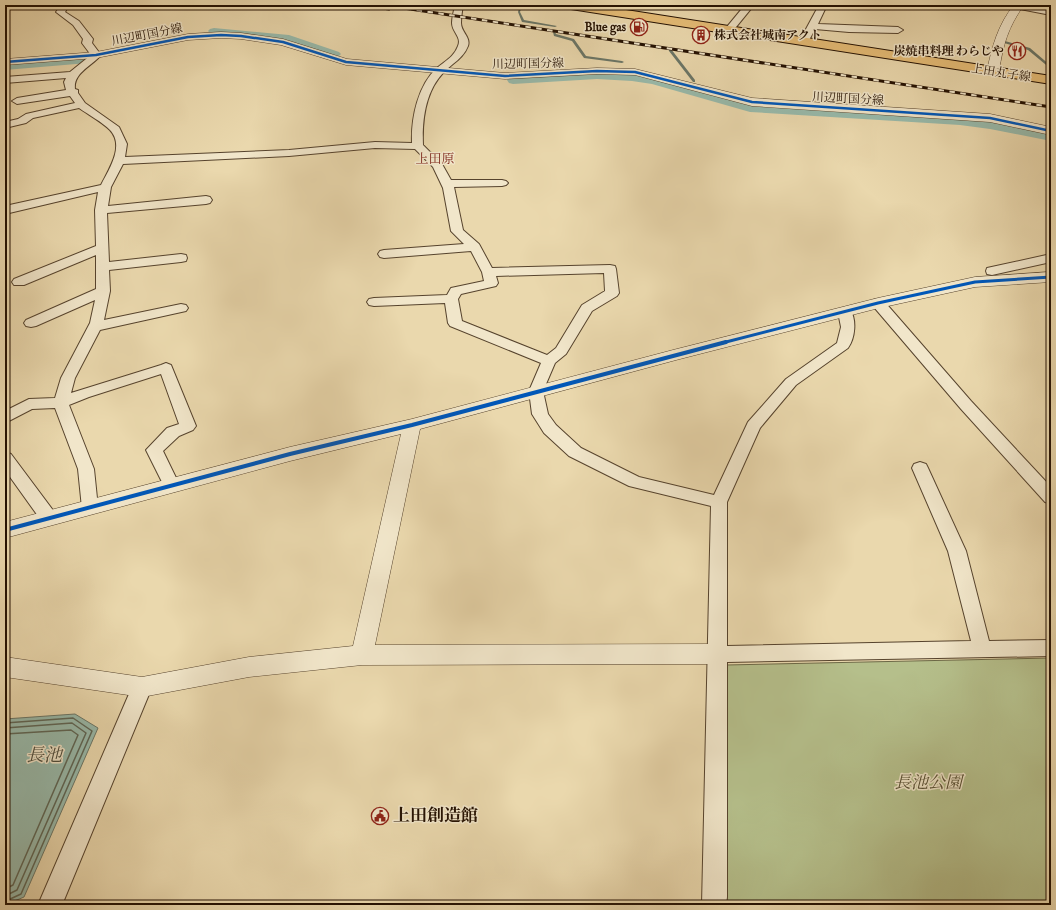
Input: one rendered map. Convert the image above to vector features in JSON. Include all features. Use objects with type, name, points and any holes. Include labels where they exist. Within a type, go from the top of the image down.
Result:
[{"type":"main road","name":"上田丸子線","points":[[571,5],[1051,80]]},
{"type":"street","points":[[64,5],[64,8],[60,12],[76,23],[88,39],[87,43],[96,56],[73,75],[69,82],[70,89],[74,92],[81,105],[115,129],[122,144],[120,161],[105,186],[101,210],[103,291],[97,323],[68,378],[61,403],[86,468],[90,508]]},
{"type":"street","points":[[459,5],[456,25],[464,40],[463,46],[456,58],[439,71],[424,94],[417,126],[418,146],[438,166],[449,188],[457,231],[475,247],[488,272],[491,283],[456,291],[451,299],[455,323],[549,361]]},
{"type":"street","points":[[730,30],[750,5]]},
{"type":"street","points":[[804,42],[823,5]]},
{"type":"street","points":[[993,71],[997,45],[1011,13],[1018,5],[1051,12]]},
{"type":"street","points":[[812,26],[898,30]]},
{"type":"street","name":"川辺町国分線","points":[[5,62],[96,56],[188,37],[221,35],[284,42],[346,62],[505,76],[597,71],[635,72],[752,102],[990,118],[1051,131]]},
{"type":"street","points":[[5,80],[73,75]]},
{"type":"street","points":[[17,102],[74,92]]},
{"type":"street","points":[[5,125],[22,121],[30,116],[81,105]]},
{"type":"street","points":[[120,161],[289,153],[375,145],[418,146]]},
{"type":"street","points":[[447,184],[502,183]]},
{"type":"street","points":[[5,210],[105,186]]},
{"type":"street","points":[[101,210],[206,200]]},
{"type":"street","points":[[384,254],[475,247]]},
{"type":"street","points":[[19,282],[101,248]]},
{"type":"street","points":[[103,267],[181,258]]},
{"type":"street","points":[[992,271],[1051,258]]},
{"type":"street","points":[[488,272],[610,269],[612,293],[587,308],[561,351],[549,361],[536,391],[540,414],[550,430],[575,452],[635,482],[719,502]]},
{"type":"street","points":[[5,530],[290,454],[412,424],[878,303],[975,282],[1005,279],[1051,278]]},
{"type":"street","points":[[31,323],[103,291]]},
{"type":"street","points":[[374,302],[451,299]]},
{"type":"street","points":[[878,303],[966,405],[1051,498]]},
{"type":"street","points":[[94,327],[181,308]]},
{"type":"street","points":[[714,905],[716,898],[719,502],[753,426],[791,382],[843,345],[848,327],[845,312]]},
{"type":"street","points":[[5,418],[28,404],[61,403],[84,393],[166,368],[188,426],[172,432],[154,450],[172,486]]},
{"type":"street","points":[[362,655],[412,424]]},
{"type":"street","points":[[5,458],[49,518]]},
{"type":"street","points":[[920,468],[957,552],[982,649]]},
{"type":"street","points":[[5,667],[142,687],[250,667],[362,655],[718,654],[1051,648]]},
{"type":"street","points":[[50,905],[142,687]]},
{"type":"green space","name":"長池公園","points":[[1051,658],[1051,905],[727,905],[726,665]]},
{"type":"water","name":"長池","points":[[75,714],[98,728],[24,897],[5,905],[5,719]]},
{"type":"waterway","points":[[521,5],[519,12],[523,21],[555,26]]},
{"type":"waterway","points":[[214,31],[289,38],[335,54]]},
{"type":"waterway","points":[[554,33],[555,35],[573,40],[585,57],[622,62]]},
{"type":"waterway","points":[[1005,42],[1029,49],[1051,68]]},
{"type":"waterway","points":[[670,50],[694,81]]},
{"type":"waterway","points":[[5,66],[84,60]]},
{"type":"waterway","points":[[513,80],[597,75],[632,77],[654,81],[750,108],[960,121],[990,125],[1051,137]]},
{"type":"railway","points":[[362,5],[389,9]]},
{"type":"railway","points":[[384,5],[1051,107]]},
{"type":"cycle path","points":[[5,62],[96,55],[188,37],[221,35],[241,36],[283,42],[346,62],[505,76],[597,71],[635,72],[752,102],[990,118],[1051,131]]},
{"type":"cycle path","points":[[5,530],[290,454],[412,425],[673,355],[878,303],[975,282],[1051,277]]},
{"type":"place","name":"Blue gas","points":[[639,27]]},
{"type":"place","name":"株式会社城南アクト","points":[[701,35]]},
{"type":"place","name":"炭焼串料理 わらじや","points":[[1017,51]]},
{"type":"place","name":"上田創造館","points":[[380,816]]},
{"type":"district","name":"上田原","points":[[435,159]]}]
